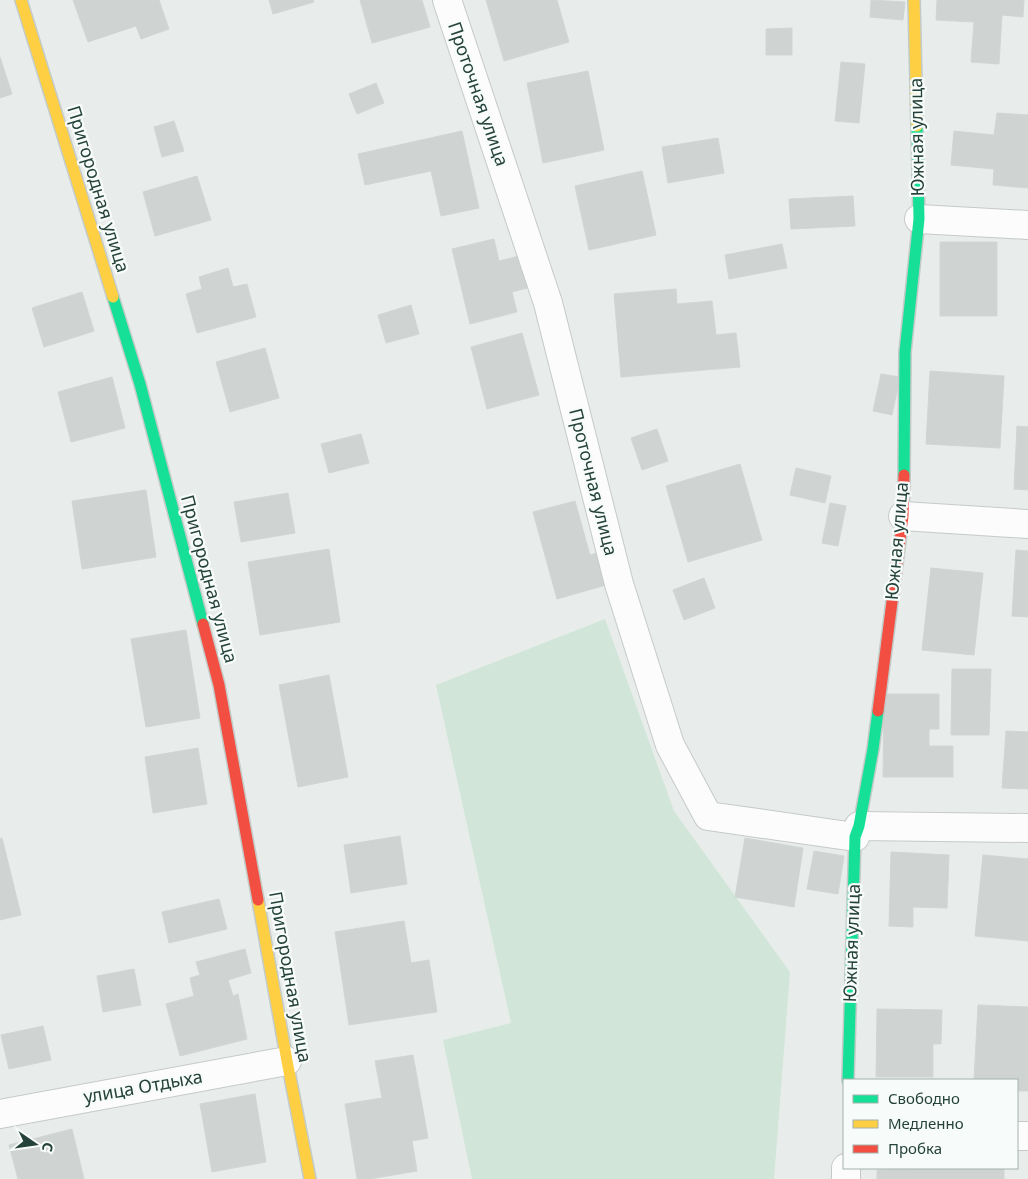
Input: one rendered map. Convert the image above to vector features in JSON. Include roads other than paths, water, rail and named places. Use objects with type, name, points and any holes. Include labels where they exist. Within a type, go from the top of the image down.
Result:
[{"type":"street","name":"Пригородная улица","points":[[21,0],[140,384],[219,685],[310,1179]]},
{"type":"street","name":"Проточная улица","points":[[447,0],[548,303],[619,584],[670,745],[708,816],[857,831]]},
{"type":"street","name":"Южная улица","points":[[848,1079],[857,831],[873,749],[903,516],[905,352],[919,220],[914,0]]},
{"type":"street","points":[[919,220],[1028,225]]},
{"type":"street","points":[[903,516],[1028,524]]},
{"type":"street","points":[[857,831],[1028,828]]},
{"type":"street","name":"улица Отдыха","points":[[0,1114],[287,1061]]}]
